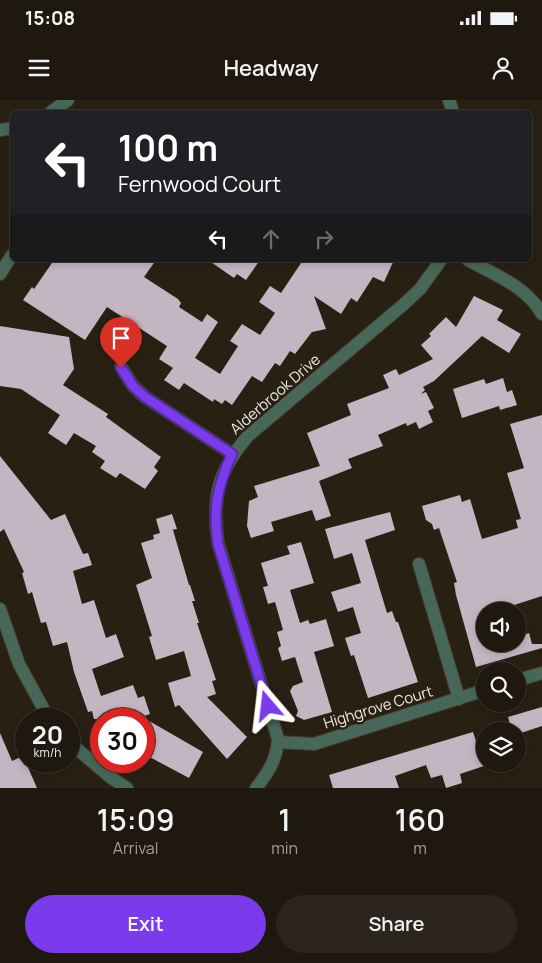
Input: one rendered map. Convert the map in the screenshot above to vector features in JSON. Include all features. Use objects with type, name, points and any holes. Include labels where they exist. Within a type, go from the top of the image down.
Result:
[{"type":"street","points":[[54,110],[68,100]]},
{"type":"street","points":[[0,274],[10,258]]},
{"type":"street","name":"Alderbrook Drive","points":[[278,742],[218,544],[215,520],[216,497],[222,475],[232,454],[248,436],[403,305],[420,289],[440,262]]},
{"type":"street","points":[[472,262],[524,291],[542,314]]},
{"type":"street","points":[[121,368],[133,386],[145,397],[232,454]]},
{"type":"street","points":[[419,564],[459,699]]},
{"type":"street","points":[[0,609],[19,664],[43,708]]},
{"type":"street","points":[[526,678],[542,673]]},
{"type":"street","name":"Highgrove Court","points":[[278,742],[314,744],[476,693]]},
{"type":"street","points":[[256,788],[270,770],[277,753],[278,742]]},
{"type":"street","points":[[80,751],[110,777],[128,788]]},
{"type":"building","points":[[53,262],[155,262],[144,277],[178,299],[181,303],[179,307],[202,322],[207,314],[218,322],[195,358],[220,374],[238,346],[230,341],[242,324],[260,335],[275,313],[259,302],[270,286],[281,293],[302,262],[393,262],[384,282],[373,277],[357,302],[351,298],[341,314],[314,296],[326,329],[312,332],[295,354],[290,351],[280,366],[275,363],[262,382],[252,376],[232,405],[225,400],[222,404],[214,399],[213,402],[184,383],[179,390],[164,380],[173,368],[159,359],[167,346],[107,307],[85,340],[23,300],[32,287],[34,289]]},
{"type":"building","points":[[211,262],[259,262],[246,280],[237,274],[234,278]]},
{"type":"building","points":[[474,296],[503,310],[497,320],[521,334],[509,353],[482,336],[434,381],[423,387],[425,390],[421,394],[426,392],[434,408],[428,411],[433,422],[419,429],[416,422],[407,426],[406,423],[378,435],[383,446],[348,459],[352,468],[319,481],[331,516],[316,521],[312,510],[271,522],[274,531],[251,538],[247,526],[249,501],[258,497],[254,486],[320,466],[307,433],[351,415],[347,404],[389,388],[383,375],[396,369],[399,375],[433,359],[421,345],[446,317],[456,327]]},
{"type":"building","points":[[0,326],[69,337],[74,369],[63,385],[108,414],[106,417],[161,457],[154,467],[158,471],[145,489],[120,473],[116,478],[100,468],[105,461],[92,452],[96,446],[74,433],[66,445],[48,433],[60,415],[21,389],[0,386]]},
{"type":"building","points":[[503,378],[507,392],[512,390],[517,405],[500,410],[499,406],[462,418],[453,389],[484,379],[486,384]]},
{"type":"building","points":[[542,415],[542,596],[524,602],[476,602],[476,652],[526,652],[526,634],[529,633],[532,644],[542,644],[542,648],[493,662],[476,662],[476,667],[456,595],[454,583],[457,582],[439,528],[434,530],[432,524],[426,520],[422,506],[460,495],[462,502],[470,499],[482,539],[518,528],[516,520],[521,519],[507,473],[524,468],[510,424]]},
{"type":"building","points":[[0,456],[51,520],[65,514],[83,554],[88,553],[92,565],[73,571],[82,604],[94,600],[106,638],[116,634],[124,657],[92,669],[101,696],[133,685],[138,698],[144,696],[148,708],[90,708],[90,712],[88,712],[74,672],[67,642],[53,646],[46,622],[41,623],[32,592],[28,594],[22,573],[24,572],[4,529],[0,532]]},
{"type":"building","points":[[390,512],[395,530],[365,540],[387,613],[392,611],[396,622],[398,622],[418,682],[368,698],[354,655],[351,656],[345,638],[361,633],[353,607],[338,612],[331,592],[361,583],[352,553],[334,559],[325,529]]},
{"type":"building","points":[[172,514],[177,529],[171,530],[173,530],[195,601],[192,601],[199,623],[197,623],[216,680],[212,681],[216,694],[207,697],[247,737],[227,759],[179,705],[175,707],[168,683],[191,676],[184,651],[156,660],[149,637],[152,636],[136,585],[152,578],[141,543],[154,539],[153,535],[160,533],[156,519]]},
{"type":"building","points":[[301,542],[314,583],[290,590],[300,623],[308,620],[310,624],[326,619],[334,646],[314,652],[332,712],[304,720],[296,716],[298,711],[290,691],[293,686],[303,682],[295,657],[282,661],[278,648],[281,646],[277,632],[283,630],[275,602],[268,604],[263,587],[268,586],[261,563],[290,554],[287,546]]},
{"type":"building","points":[[542,707],[542,726],[526,731],[526,722],[509,722],[508,717]]},
{"type":"building","points":[[155,724],[203,752],[189,778],[155,760]]},
{"type":"building","points":[[473,732],[476,741],[476,769],[460,774],[462,783],[446,788],[442,775],[431,778],[426,765],[395,776],[399,788],[333,788],[329,775]]},
{"type":"building","points":[[0,733],[12,761],[15,760],[15,773],[30,773],[37,788],[0,788]]},
{"type":"route","points":[[121,368],[133,386],[145,397],[232,454],[222,475],[216,497],[215,520],[218,544],[268,706]]}]
